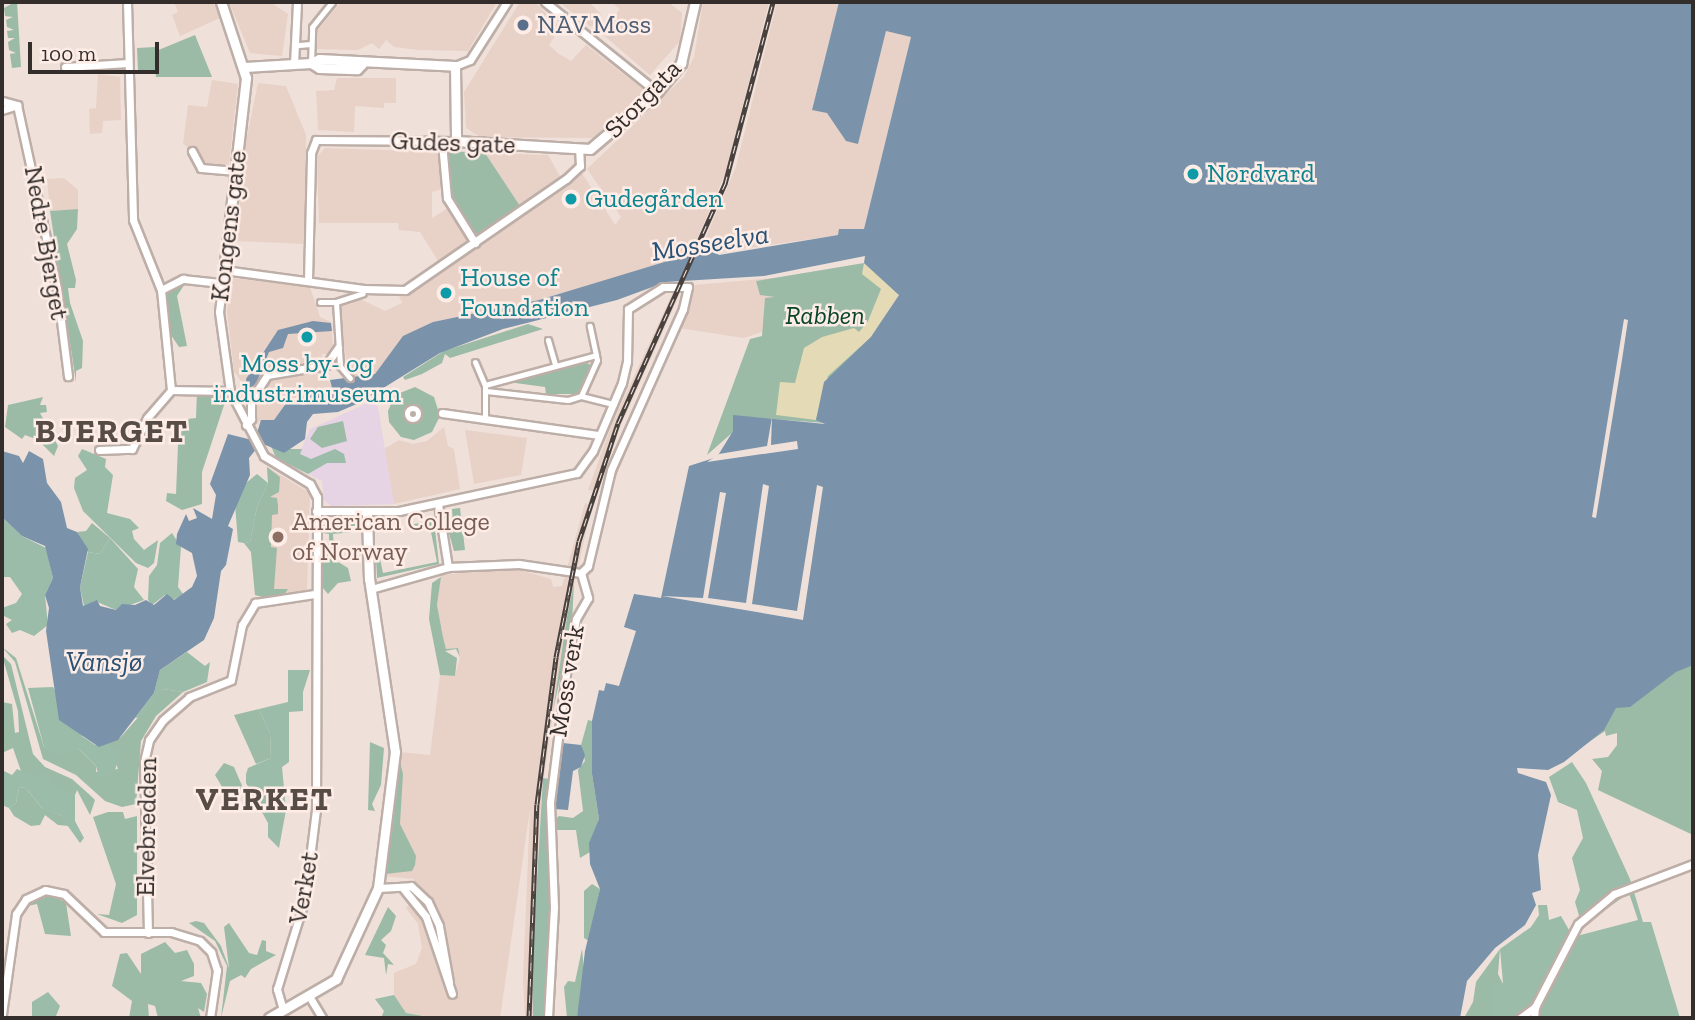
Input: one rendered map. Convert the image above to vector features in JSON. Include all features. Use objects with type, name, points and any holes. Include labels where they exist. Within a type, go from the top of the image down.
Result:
[{"type":"street","points":[[99,450],[132,449],[147,418],[171,390],[161,290],[140,242],[132,206],[127,2]]},
{"type":"street","name":"Kongens gate","points":[[221,2],[245,67],[219,312],[230,391],[257,447]]},
{"type":"street","points":[[294,64],[298,2]]},
{"type":"street","points":[[311,63],[312,27],[332,2]]},
{"type":"street","points":[[245,67],[311,63],[319,68],[357,69],[362,64],[455,65],[470,60],[507,2]]},
{"type":"street","points":[[545,2],[656,92]]},
{"type":"street","name":"Storgata","points":[[590,149],[656,92],[686,51],[695,2]]},
{"type":"street","points":[[310,15],[320,16]]},
{"type":"street","points":[[299,45],[311,44]]},
{"type":"street","points":[[65,67],[128,63]]},
{"type":"street","points":[[455,65],[456,141]]},
{"type":"street","name":"Nedre Bjerget","points":[[2,108],[19,108],[57,289],[68,376]]},
{"type":"street","name":"Gudes gate","points":[[308,280],[311,153],[316,140],[456,141],[590,149]]},
{"type":"street","points":[[442,143],[447,198],[475,243]]},
{"type":"street","points":[[224,270],[400,291],[424,280],[580,166],[579,148]]},
{"type":"street","points":[[192,151],[201,168],[236,171]]},
{"type":"street","points":[[161,290],[184,279],[222,283]]},
{"type":"street","name":"Moss verk","points":[[548,1018],[554,907],[550,803],[567,666],[576,619],[588,594],[581,573],[588,566],[611,470],[683,309],[688,286],[663,287],[634,302],[626,317],[626,368],[614,404]]},
{"type":"street","points":[[320,302],[336,302],[363,293]]},
{"type":"street","points":[[336,302],[340,366],[349,378]]},
{"type":"street","points":[[582,396],[588,389],[596,355],[590,326]]},
{"type":"street","points":[[548,340],[555,365]]},
{"type":"street","points":[[246,425],[251,419],[251,400],[267,375],[326,365],[338,348]]},
{"type":"street","points":[[485,388],[596,355]]},
{"type":"street","points":[[475,362],[485,388],[485,420]]},
{"type":"street","points":[[316,511],[367,514],[438,504],[577,472],[614,404],[582,396],[568,400],[485,388]]},
{"type":"street","points":[[171,390],[230,391]]},
{"type":"street","points":[[442,413],[599,435]]},
{"type":"street","name":"Verket","points":[[257,447],[268,461],[310,484],[316,492],[316,810],[298,931],[276,989],[283,1010]]},
{"type":"street","points":[[438,504],[448,567]]},
{"type":"street","points":[[269,1018],[336,979],[378,888],[395,752],[365,543],[367,514]]},
{"type":"street","points":[[371,589],[448,567],[519,564],[581,573]]},
{"type":"street","name":"Elvebredden","points":[[148,933],[145,762],[149,740],[163,720],[189,697],[231,680],[242,625],[255,603],[314,594]]},
{"type":"street","points":[[1534,1018],[1535,1007],[1570,934],[1602,902],[1644,879],[1693,864]]},
{"type":"street","points":[[378,888],[402,887],[422,909],[452,994]]},
{"type":"street","points":[[2,1014],[16,914],[36,892],[64,894],[104,932],[191,937],[211,952],[217,970],[210,1018]]},
{"type":"street","points":[[309,996],[322,1018]]},
{"type":"street","points":[[1520,1018],[1535,1007]]},
{"type":"shaded area","points":[[174,2],[213,2],[220,18],[180,36],[172,15],[178,12]]},
{"type":"shaded area","points":[[229,2],[270,2],[288,14],[282,56],[250,53]]},
{"type":"shaded area","points":[[341,2],[497,2],[468,51],[394,47],[386,40],[379,49],[372,43],[358,50],[317,49],[317,31]]},
{"type":"shaded area","points":[[520,2],[537,4],[560,27],[549,45],[559,54],[571,61],[586,45],[645,91],[593,138],[480,137],[466,128],[464,92]]},
{"type":"shaded area","points":[[559,2],[591,4],[601,14],[591,27]]},
{"type":"shaded area","points":[[611,2],[668,2],[682,13],[680,41],[650,75],[601,33],[620,9]]},
{"type":"shaded area","points":[[703,2],[769,2],[726,172],[690,256],[539,300],[433,322],[402,340],[375,374],[354,379],[348,374],[339,305],[360,299],[385,311],[402,303],[399,296],[421,287],[582,173],[615,225],[621,217],[587,169],[684,77],[694,57]]},
{"type":"shaded area","points":[[777,2],[839,2],[812,109],[827,113],[847,141],[858,143],[886,31],[911,37],[864,229],[839,229],[839,235],[698,255],[736,167]]},
{"type":"shaded area","points":[[98,74],[120,77],[121,120],[103,121],[102,133],[90,134],[89,109],[96,108]]},
{"type":"shaded area","points":[[337,78],[396,78],[396,103],[384,103],[384,108],[355,106],[354,132],[318,130],[316,91],[334,90]]},
{"type":"shaded area","points":[[212,80],[238,84],[229,164],[225,167],[203,165],[196,152],[183,144],[188,105],[207,107]]},
{"type":"shaded area","points":[[258,83],[286,86],[306,135],[305,244],[236,241],[246,141]]},
{"type":"shaded area","points":[[325,148],[439,152],[442,189],[432,192],[432,218],[450,207],[471,241],[440,264],[420,232],[399,230],[398,223],[319,223],[317,157]]},
{"type":"shaded area","points":[[485,153],[548,155],[561,178],[520,206]]},
{"type":"shaded area","points":[[64,178],[78,190],[78,209],[50,211],[47,179]]},
{"type":"shaded area","points":[[231,278],[310,287],[320,317],[331,322],[333,348],[329,354],[322,354],[323,370],[332,388],[287,402],[274,421],[259,422],[258,427],[256,403],[234,371],[227,311]]},
{"type":"shaded area","points":[[772,278],[777,315],[762,332],[744,338],[679,328],[694,285]]},
{"type":"shaded area","points":[[674,290],[680,293],[620,427],[597,491],[588,490],[612,424]]},
{"type":"shaded area","points":[[372,401],[378,407],[394,504],[331,506],[324,500],[322,481],[288,464],[299,455],[310,429]]},
{"type":"shaded area","points":[[444,427],[448,446],[454,449],[460,489],[394,504],[384,449],[399,440],[413,444],[427,441]]},
{"type":"shaded area","points":[[465,430],[527,438],[521,475],[474,484]]},
{"type":"shaded area","points":[[267,467],[310,493],[307,590],[266,598],[255,595],[251,552],[244,543],[268,483]]},
{"type":"shaded area","points":[[585,503],[592,505],[567,617],[542,790],[532,965],[533,1018],[525,1018],[523,979],[530,809],[500,1018],[439,1018],[405,1013],[394,995],[394,973],[416,964],[422,948],[418,924],[406,908],[423,889],[413,879],[384,876],[399,752],[430,755],[440,675],[455,676],[460,657],[458,648],[446,649],[443,637],[437,605],[441,575],[513,568],[551,579],[553,587],[562,586]]},
{"type":"green space","points":[[3,2],[17,2],[21,67],[12,68],[10,54],[16,53],[9,50],[8,42],[15,38],[8,38],[7,31],[14,30],[7,27],[6,20],[13,17],[5,16],[4,8],[13,3]]},
{"type":"green space","points":[[195,35],[212,77],[156,77],[155,70],[138,70],[137,48],[155,47],[156,51]]},
{"type":"green space","points":[[448,151],[485,153],[520,206],[473,239],[449,197]]},
{"type":"green space","points":[[78,209],[77,229],[67,244],[76,280],[75,288],[68,288],[70,303],[83,341],[82,368],[76,371],[76,382],[50,211]]},
{"type":"green space","name":"Rabben","points":[[864,263],[899,292],[825,423],[733,416],[733,432],[707,455],[750,339],[762,336],[765,298],[775,297],[760,295],[756,281]]},
{"type":"green space","points":[[184,285],[177,296],[187,346],[179,347],[171,335],[166,298],[168,290]]},
{"type":"green space","points":[[528,324],[543,329],[450,358],[445,354],[442,363],[422,374],[405,380],[403,377],[444,351]]},
{"type":"green space","points":[[587,363],[593,366],[579,394],[546,394],[545,387],[508,382]]},
{"type":"green space","points":[[415,387],[434,397],[440,416],[432,432],[414,440],[401,437],[389,422],[388,411],[395,395]]},
{"type":"green space","points":[[197,392],[226,396],[202,472],[202,504],[182,510],[166,501],[167,493],[176,494],[179,420],[196,418]]},
{"type":"green space","points":[[43,397],[40,405],[46,405],[47,412],[40,413],[58,446],[54,456],[38,440],[25,435],[22,439],[5,427],[8,405]]},
{"type":"green space","points":[[343,421],[347,441],[322,448],[310,439],[318,427]]},
{"type":"green space","points":[[271,446],[284,453],[287,449],[302,449],[300,454],[311,459],[335,449],[344,454],[346,463],[327,463],[308,474],[276,458]]},
{"type":"green space","points":[[82,449],[106,459],[105,467],[113,475],[107,513],[130,519],[139,528],[132,531],[134,539],[144,550],[158,540],[154,563],[148,568],[136,563],[83,511],[74,488],[75,478],[87,470],[78,456]]},
{"type":"green space","points":[[267,467],[280,477],[279,492],[270,497],[277,498],[278,506],[278,514],[272,515],[271,547],[277,548],[274,589],[288,589],[284,595],[266,598],[255,595],[251,552],[244,543],[250,542],[257,507],[268,483]]},
{"type":"green space","points":[[257,474],[268,483],[257,507],[250,542],[238,542],[235,504],[246,483]]},
{"type":"green space","points":[[460,508],[465,550],[454,551],[447,526],[453,523],[452,509]]},
{"type":"green space","points":[[2,517],[22,536],[46,548],[53,578],[45,595],[48,625],[34,636],[20,630],[12,633],[6,624],[12,620],[2,615],[2,608],[16,603],[22,594],[10,577],[2,577]]},
{"type":"green space","points":[[359,520],[353,532],[333,534],[335,560],[348,568],[351,581],[338,583],[328,594],[322,587],[323,544],[329,544],[329,534],[323,533],[323,525]]},
{"type":"green space","points":[[434,521],[439,564],[377,578],[376,559],[380,559],[383,573],[437,562],[430,527],[415,530],[414,524]]},
{"type":"green space","points":[[92,523],[110,538],[100,554],[88,552],[77,532],[86,531]]},
{"type":"green space","points":[[172,533],[181,547],[178,587],[183,594],[173,600],[165,595],[152,605],[148,600],[149,576],[157,565],[160,543]]},
{"type":"green space","points":[[110,538],[138,569],[134,587],[144,600],[116,610],[95,601],[84,606],[80,587],[88,552],[100,554]]},
{"type":"green space","points":[[1693,564],[1693,835],[1598,790],[1602,771],[1592,759],[1608,757],[1617,745],[1617,733],[1606,736],[1605,731],[1548,770]]},
{"type":"green space","points":[[441,577],[437,605],[446,649],[458,648],[460,657],[456,649],[445,651],[457,658],[455,676],[440,675],[429,619],[432,583]]},
{"type":"green space","points":[[574,582],[572,623],[553,711],[567,617]]},
{"type":"green space","points":[[2,647],[16,658],[44,747],[56,751],[79,749],[96,766],[96,772],[118,769],[109,742],[120,738],[163,689],[183,692],[156,716],[141,741],[136,804],[122,807],[105,801],[76,775],[43,759],[15,662]]},
{"type":"green space","points":[[187,652],[205,666],[210,662],[207,682],[183,692],[163,689],[142,717],[135,718],[154,693],[160,670]]},
{"type":"green space","points":[[2,655],[11,664],[33,754],[45,767],[72,779],[95,800],[90,815],[77,790],[75,795],[22,774],[13,748],[2,753],[2,702],[12,704],[15,733],[19,732],[18,711]]},
{"type":"green space","points":[[288,670],[310,670],[303,692],[303,711],[289,712],[289,762],[282,767],[286,810],[279,848],[268,837],[268,823],[246,783],[246,774],[248,768],[271,758],[270,734],[259,709],[288,702]]},
{"type":"green space","points":[[53,687],[82,736],[95,745],[109,742],[121,752],[114,773],[99,778],[96,766],[79,749],[62,756],[44,747],[28,688]]},
{"type":"green space","points":[[259,709],[270,734],[271,758],[256,764],[234,715]]},
{"type":"green space","points":[[588,720],[592,721],[592,774],[599,819],[590,852],[580,858],[576,830],[557,830],[554,820],[559,816],[573,818],[583,811],[578,770],[585,761],[581,745]]},
{"type":"green space","points":[[370,742],[384,748],[381,785],[372,804],[375,811],[368,810]]},
{"type":"green space","points":[[399,758],[403,774],[400,824],[416,856],[415,865],[412,871],[385,874]]},
{"type":"green space","points":[[1572,762],[1586,783],[1630,879],[1643,922],[1651,922],[1680,1018],[1492,1018],[1492,985],[1503,983],[1500,949],[1531,927],[1539,915],[1538,905],[1547,905],[1549,920],[1561,916],[1573,937],[1638,920],[1629,893],[1592,919],[1580,919],[1575,902],[1580,890],[1572,858],[1583,838],[1577,810],[1558,802],[1549,777]]},
{"type":"green space","points":[[224,763],[234,767],[243,788],[228,797],[215,775]]},
{"type":"green space","points":[[17,769],[33,776],[46,771],[56,785],[75,795],[75,821],[84,838],[80,843],[60,815],[43,809],[25,787],[19,788],[16,803],[9,808],[2,805],[2,770],[12,775]]},
{"type":"green space","points":[[543,778],[549,779],[546,823],[551,903],[545,1018],[533,1018],[532,965]]},
{"type":"green space","points":[[25,787],[42,808],[60,815],[69,826],[58,825],[45,815],[40,825],[31,826],[14,816],[9,808],[16,803],[19,788]]},
{"type":"green space","points":[[108,812],[123,812],[125,819],[137,816],[137,915],[122,923],[97,914],[109,915],[116,884],[93,817]]},
{"type":"green space","points":[[592,884],[600,889],[589,941],[584,938],[584,891]]},
{"type":"green space","points":[[54,896],[66,903],[71,936],[45,934],[37,904],[28,906],[41,897]]},
{"type":"green space","points":[[388,907],[396,916],[391,931],[381,940],[386,945],[383,953],[394,965],[388,964],[386,975],[384,958],[365,955]]},
{"type":"green space","points":[[189,923],[204,923],[221,946],[229,968],[224,927],[229,923],[249,953],[257,955],[262,940],[266,941],[266,951],[276,955],[251,969],[245,978],[241,975],[230,981],[221,1018],[227,966],[215,941]]},
{"type":"green space","points":[[165,942],[175,953],[187,950],[194,964],[194,976],[181,981],[201,983],[207,994],[204,1012],[198,1008],[201,1018],[158,1018],[155,1006],[148,1004],[149,1018],[129,1018],[132,1001],[112,986],[120,954],[127,953],[141,974],[141,954]]},
{"type":"green space","points":[[582,949],[585,981],[577,1018],[567,1018],[564,987],[568,981],[575,982]]},
{"type":"green space","points":[[1500,949],[1498,974],[1503,984],[1495,996],[1496,1012],[1492,1018],[1464,1018],[1473,1002],[1476,982]]},
{"type":"green space","points":[[48,992],[60,1006],[56,1016],[32,1018],[32,1002]]},
{"type":"green space","points":[[394,995],[406,1013],[434,1018],[381,1018],[384,1011],[375,999]]},
{"type":"sand","points":[[864,263],[899,295],[871,337],[828,376],[816,420],[776,415],[780,382],[795,383],[804,348],[822,337],[854,328],[859,332],[868,321],[881,289],[862,274]]},
{"type":"water","name":"Vansjø","points":[[839,2],[1693,2],[1693,665],[1676,672],[1630,707],[1616,708],[1604,730],[1564,762],[1548,770],[1517,768],[1518,773],[1546,782],[1551,795],[1538,855],[1541,890],[1532,893],[1536,905],[1525,925],[1495,948],[1467,981],[1460,1018],[577,1018],[585,951],[600,889],[590,864],[589,843],[599,819],[592,774],[592,721],[599,690],[604,691],[606,683],[619,686],[636,631],[624,627],[634,594],[661,598],[689,466],[717,457],[733,431],[733,415],[825,424],[816,420],[824,382],[871,337],[899,295],[864,263],[865,256],[764,276],[666,282],[617,300],[503,329],[440,353],[359,403],[338,412],[313,414],[307,422],[305,439],[284,453],[261,443],[249,458],[250,475],[228,526],[233,529],[226,565],[221,571],[214,618],[204,640],[160,670],[154,693],[118,740],[99,747],[59,720],[46,631],[49,608],[45,595],[53,578],[45,546],[22,536],[2,517],[2,451],[19,456],[23,463],[29,451],[43,459],[47,483],[61,502],[67,528],[77,532],[88,549],[80,587],[83,606],[97,600],[100,606],[116,610],[122,604],[135,605],[146,600],[154,605],[167,594],[174,600],[192,587],[197,576],[192,553],[176,544],[177,534],[186,514],[189,521],[197,518],[193,508],[212,519],[216,495],[210,484],[228,434],[248,439],[257,433],[261,420],[274,420],[287,402],[332,388],[330,380],[375,374],[403,336],[433,322],[539,300],[681,257],[714,252],[719,255],[838,235],[839,229],[864,229],[911,37],[886,31],[858,144],[846,141],[827,113],[812,110]]},
{"type":"water","points":[[313,321],[331,323],[332,331],[288,334],[283,348],[269,352],[256,384],[248,389],[246,379],[278,330]]},
{"type":"water","points":[[563,743],[581,745],[585,755],[581,767],[573,771],[568,810],[554,809]]},
{"type":"pier","points":[[1624,319],[1628,320],[1596,518],[1592,517]]},
{"type":"pier","points":[[772,417],[771,445],[797,441],[798,449],[707,462],[719,454],[767,446]]},
{"type":"pier","points":[[763,484],[769,486],[752,604],[797,611],[817,485],[823,487],[803,620],[662,596],[703,598],[720,492],[726,493],[708,598],[746,603]]},
{"type":"railway","points":[[529,1018],[537,804],[556,657],[579,541],[618,423],[725,184],[773,2]]},
{"type":"place","name":"NAV Moss","points":[[523,25]]},
{"type":"place","name":"Nordvard","points":[[1193,174]]},
{"type":"place","name":"Gudegården","points":[[571,199]]},
{"type":"place","name":"House of Foundation","points":[[446,293]]},
{"type":"place","name":"Moss by- og industrimuseum","points":[[307,337]]},
{"type":"place","name":"American College of Norway","points":[[278,537]]},
{"type":"district","name":"BJERGET","points":[[112,431]]},
{"type":"district","name":"VERKET","points":[[265,799]]},
{"type":"water label","name":"Mosseelva","points":[[710,243]]}]
